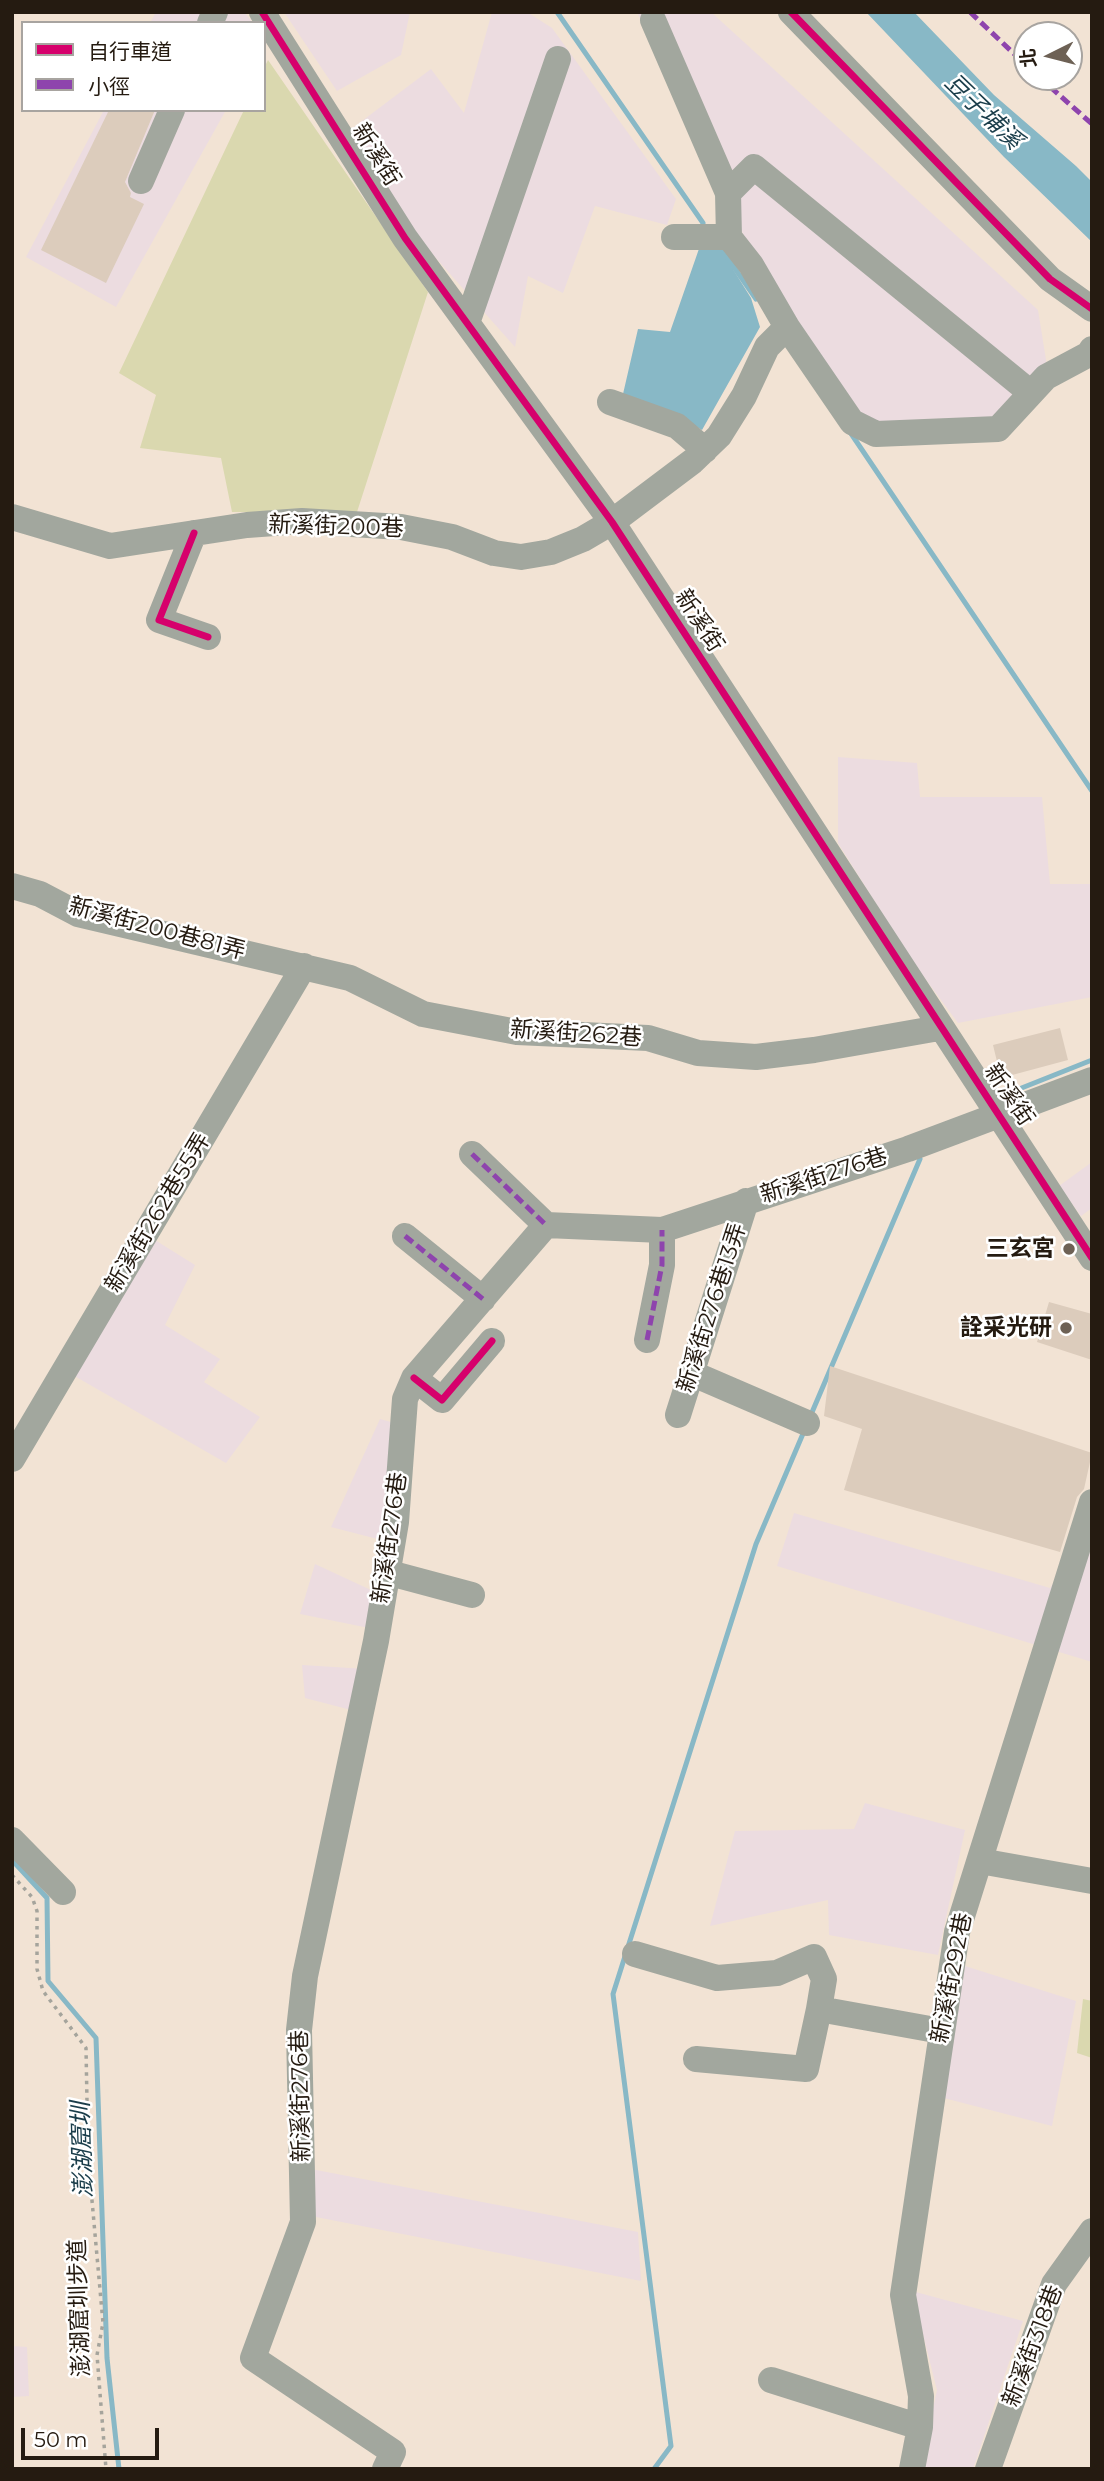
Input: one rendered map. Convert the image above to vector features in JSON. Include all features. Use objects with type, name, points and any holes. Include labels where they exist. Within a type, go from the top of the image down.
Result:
[{"type":"street","points":[[791,12],[1050,278],[1092,309]]},
{"type":"street","name":"新溪街","points":[[264,13],[405,238],[612,522],[939,1028],[1092,1258]]},
{"type":"street","points":[[653,20],[728,193],[729,237],[751,265],[787,327],[852,422],[876,434],[998,429],[1046,377],[1089,354],[1092,349]]},
{"type":"street","points":[[467,323],[558,59]]},
{"type":"street","points":[[141,181],[171,112]]},
{"type":"street","points":[[728,193],[754,167],[1031,393]]},
{"type":"street","points":[[674,237],[729,237]]},
{"type":"street","name":"新溪街200巷","points":[[12,517],[110,546],[247,524],[302,521],[401,527],[452,537],[494,553],[521,557],[551,552],[583,539],[612,522],[705,450],[719,436],[744,396],[768,347],[787,327]]},
{"type":"street","points":[[610,402],[677,426],[705,450]]},
{"type":"street","points":[[194,533],[159,620],[208,636]]},
{"type":"street","name":"新溪街200巷81弄","points":[[12,886],[40,894],[78,914],[304,966]]},
{"type":"street","name":"新溪街262巷","points":[[304,966],[350,978],[423,1014],[517,1032],[648,1038],[698,1053],[756,1057],[814,1050],[939,1028]]},
{"type":"street","name":"新溪街262巷55弄","points":[[12,1459],[304,966]]},
{"type":"street","name":"新溪街276巷","points":[[385,2469],[393,2452],[253,2358],[303,2222],[299,2030],[305,1976],[376,1641],[396,1522],[405,1399],[414,1378],[547,1224],[662,1230],[1000,1116],[1092,1080]]},
{"type":"street","points":[[472,1153],[547,1224]]},
{"type":"street","name":"新溪街276巷13弄","points":[[678,1415],[746,1201]]},
{"type":"street","points":[[647,1340],[662,1265],[662,1230]]},
{"type":"street","points":[[405,1236],[483,1298]]},
{"type":"street","points":[[414,1378],[442,1400],[492,1341]]},
{"type":"street","points":[[691,1373],[807,1423]]},
{"type":"street","name":"新溪街292巷","points":[[912,2469],[920,2427],[921,2396],[903,2295],[957,1932],[1092,1502]]},
{"type":"street","points":[[386,1572],[472,1595]]},
{"type":"street","points":[[12,1840],[63,1892]]},
{"type":"street","points":[[980,1861],[1092,1881]]},
{"type":"street","points":[[635,1954],[717,1978],[777,1973],[814,1957],[824,1979],[806,2069],[696,2059]]},
{"type":"street","points":[[819,2009],[941,2031]]},
{"type":"street","name":"新溪街318巷","points":[[988,2469],[1054,2284],[1081,2264],[1092,2231]]},
{"type":"street","points":[[771,2380],[920,2427]]},
{"type":"shaded area","points":[[156,12],[244,12],[251,21],[151,21]]},
{"type":"shaded area","points":[[284,12],[410,12],[401,55],[337,91]]},
{"type":"shaded area","points":[[492,12],[527,12],[552,28],[676,199],[667,225],[595,206],[563,293],[528,276],[515,347],[427,248],[342,136],[431,69],[464,113]]},
{"type":"shaded area","points":[[637,12],[711,12],[1038,310],[1047,366],[989,424],[877,428],[856,411],[751,251]]},
{"type":"shaded area","points":[[268,60],[428,292],[357,512],[232,512],[221,458],[140,448],[156,395],[119,373],[243,112],[266,112]]},
{"type":"shaded area","points":[[103,112],[225,112],[116,307],[26,257]]},
{"type":"shaded area","points":[[838,757],[917,763],[920,797],[1042,797],[1050,884],[1092,884],[1092,997],[958,1023],[910,958],[838,843]]},
{"type":"shaded area","points":[[1092,1162],[1092,1208],[1081,1216],[1059,1186]]},
{"type":"shaded area","points":[[155,1240],[195,1265],[165,1325],[220,1359],[204,1382],[260,1417],[226,1463],[71,1374]]},
{"type":"shaded area","points":[[380,1419],[398,1424],[389,1542],[331,1527]]},
{"type":"shaded area","points":[[794,1513],[1050,1588],[1087,1534],[1092,1535],[1092,1662],[777,1566]]},
{"type":"shaded area","points":[[315,1564],[373,1591],[369,1628],[300,1614]]},
{"type":"shaded area","points":[[302,1665],[366,1669],[355,1711],[305,1698]]},
{"type":"shaded area","points":[[865,1803],[965,1830],[938,1955],[829,1935],[828,1900],[710,1926],[735,1831],[854,1829]]},
{"type":"shaded area","points":[[965,1966],[1076,2001],[1052,2126],[940,2097]]},
{"type":"shaded area","points":[[1083,1999],[1092,2001],[1092,2058],[1077,2053]]},
{"type":"shaded area","points":[[311,2169],[638,2232],[641,2281],[306,2215]]},
{"type":"shaded area","points":[[912,2291],[1023,2321],[973,2469],[920,2469],[937,2390]]},
{"type":"shaded area","points":[[12,2346],[27,2347],[29,2396],[12,2397]]},
{"type":"water","name":"豆子埔溪","points":[[866,12],[914,12],[994,95],[1092,182],[1092,242],[1004,157]]},
{"type":"water","points":[[716,242],[751,298],[760,327],[702,430],[670,412],[623,394],[638,329],[670,332],[701,243]]},
{"type":"building","points":[[108,112],[154,112],[125,182],[131,193],[130,197],[144,204],[106,283],[41,250]]},
{"type":"building","points":[[1060,1028],[1068,1060],[1001,1078],[993,1045]]},
{"type":"building","name":"詮采光研","points":[[1049,1302],[1092,1314],[1092,1360],[1037,1342]]},
{"type":"building","points":[[830,1366],[1092,1453],[1084,1489],[1077,1497],[1060,1552],[844,1490],[862,1429],[824,1416]]},
{"type":"waterway","points":[[557,12],[703,223]]},
{"type":"waterway","points":[[720,247],[756,299]]},
{"type":"waterway","points":[[850,432],[1092,791]]},
{"type":"waterway","points":[[1009,1093],[1092,1060]]},
{"type":"waterway","points":[[810,1417],[920,1159]]},
{"type":"waterway","points":[[654,2469],[671,2446],[613,1994],[756,1544],[805,1429]]},
{"type":"waterway","name":"澎湖窟圳","points":[[12,1860],[47,1898],[48,1981],[96,2038],[107,2358],[119,2469]]},
{"type":"marked path","points":[[970,12],[1013,53]]},
{"type":"marked path","points":[[1055,91],[1092,124]]},
{"type":"marked path","points":[[472,1154],[546,1225]]},
{"type":"marked path","points":[[647,1340],[662,1265],[662,1230]]},
{"type":"marked path","points":[[405,1236],[483,1299]]},
{"type":"cycle path","points":[[262,12],[405,238],[612,522],[1092,1258]]},
{"type":"cycle path","points":[[791,12],[1050,279],[1092,309]]},
{"type":"cycle path","points":[[194,533],[159,620],[208,637]]},
{"type":"cycle path","points":[[414,1378],[442,1400],[492,1341]]},
{"type":"place","name":"三玄宮","points":[[1069,1249]]},
{"type":"place","name":"詮采光研","points":[[1066,1328]]}]
